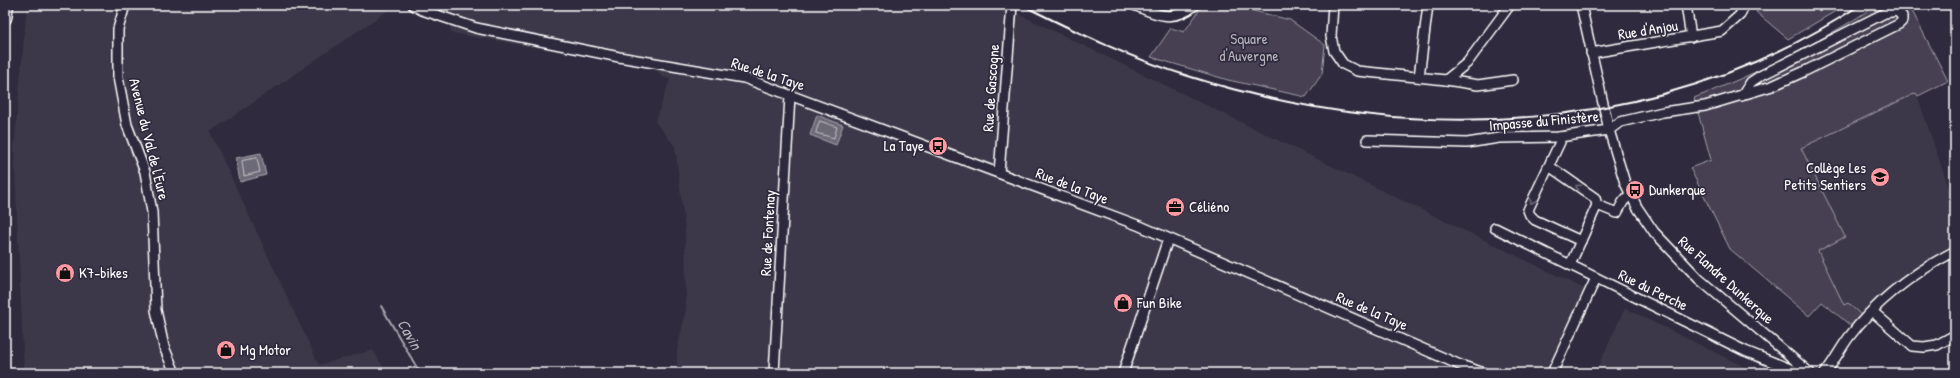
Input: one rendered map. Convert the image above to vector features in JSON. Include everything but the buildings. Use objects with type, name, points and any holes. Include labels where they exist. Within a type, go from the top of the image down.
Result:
[{"type":"main road","points":[[5,18],[7,5]]},
{"type":"street","name":"Avenue du Val de l'Eure","points":[[125,5],[118,29],[118,77],[127,125],[145,172],[152,212],[156,310],[164,347],[175,373]]},
{"type":"street","name":"Rue de la Taye","points":[[412,5],[422,10],[476,28],[619,56],[744,78],[1140,226],[1458,369],[1484,373]]},
{"type":"street","name":"Rue de Gascogne","points":[[999,173],[1012,5]]},
{"type":"street","points":[[1134,5],[1161,16],[1175,16],[1187,12],[1196,5]]},
{"type":"street","points":[[1333,5],[1331,36],[1334,51],[1343,64],[1357,71],[1446,80],[1478,85],[1513,80]]},
{"type":"street","points":[[1419,77],[1428,5]]},
{"type":"street","points":[[1446,80],[1467,63],[1510,5]]},
{"type":"street","name":"Rue Flandre Dunkerque","points":[[1580,5],[1609,130],[1625,183],[1630,194],[1654,232],[1677,258],[1699,279],[1810,373]]},
{"type":"street","points":[[1686,5],[1691,37]]},
{"type":"street","name":"Rue d'Anjou","points":[[1591,53],[1722,31],[1740,16],[1744,5]]},
{"type":"street","name":"Impasse du Finistère","points":[[1367,140],[1467,143],[1499,138],[1559,137],[1609,130],[1620,122],[1663,112],[1705,106],[1742,96],[1772,86],[1899,24],[1902,21],[1902,16],[1897,11],[1885,13],[1760,76],[1751,82],[1742,96]]},
{"type":"street","name":"Rue de Fontenay","points":[[774,373],[790,96]]},
{"type":"street","points":[[1559,137],[1560,142],[1528,210],[1530,215],[1535,220],[1581,241]]},
{"type":"street","points":[[1549,166],[1595,198],[1597,205],[1570,265]]},
{"type":"street","points":[[1597,205],[1617,213],[1623,202],[1630,194]]},
{"type":"street","name":"Rue du Perche","points":[[1495,228],[1745,351],[1800,373]]},
{"type":"street","points":[[1123,373],[1168,239]]},
{"type":"street","points":[[1825,373],[1849,337],[1872,311],[1921,271],[1955,251]]},
{"type":"street","points":[[1552,373],[1596,278]]},
{"type":"street","points":[[1872,311],[1912,346],[1924,347],[1936,345],[1955,335]]},
{"type":"shaded area","points":[[27,5],[396,5],[210,132],[319,365],[373,350],[387,373],[24,373],[14,148]]},
{"type":"shaded area","points":[[428,5],[1000,5],[1585,289],[1547,373],[1502,373],[1489,369],[1488,373],[677,373],[677,351],[686,309],[685,230],[675,146],[655,122],[670,79],[662,77],[656,68],[451,33],[448,14]]},
{"type":"shaded area","name":"Collège Les Petits Sentiers","points":[[1916,92],[1955,206],[1955,244],[1914,268],[1882,294],[1861,315],[1848,303],[1844,305],[1818,251],[1845,237],[1801,148]]},
{"type":"shaded area","points":[[1625,308],[1757,373],[1595,373]]},
{"type":"green space","name":"Square d'Auvergne","points":[[1203,5],[1235,5],[1290,20],[1325,45],[1322,74],[1306,97],[1228,80],[1151,57],[1171,28],[1184,32]]},
{"type":"green space","points":[[1768,5],[1846,5],[1788,39],[1756,12]]},
{"type":"green space","points":[[1877,5],[1909,5],[1948,81],[1918,96],[1916,93],[1801,148],[1845,237],[1818,251],[1844,305],[1848,303],[1861,315],[1851,326],[1822,302],[1809,316],[1730,249],[1690,168],[1711,160],[1694,98],[1742,78],[1810,45]]},
{"type":"water","points":[[817,115],[843,125],[836,145],[810,135]]},
{"type":"water","points":[[261,153],[266,175],[240,182],[236,158]]},
{"type":"waterway","name":"Cavin","points":[[381,306],[420,373]]},
{"type":"railway","points":[[1022,5],[1124,53],[1188,76],[1273,99],[1360,113],[1447,120],[1533,117],[1619,104],[1703,82],[1783,49],[1860,5]]},
{"type":"place","name":"La Taye","points":[[938,146]]},
{"type":"place","name":"Collège Les Petits Sentiers","points":[[1880,177]]},
{"type":"place","name":"Dunkerque","points":[[1635,190]]},
{"type":"place","name":"Céliéno","points":[[1175,207]]},
{"type":"place","name":"K7-bikes","points":[[65,273]]},
{"type":"place","name":"Fun Bike","points":[[1123,303]]},
{"type":"place","name":"Mg Motor","points":[[226,350]]}]
